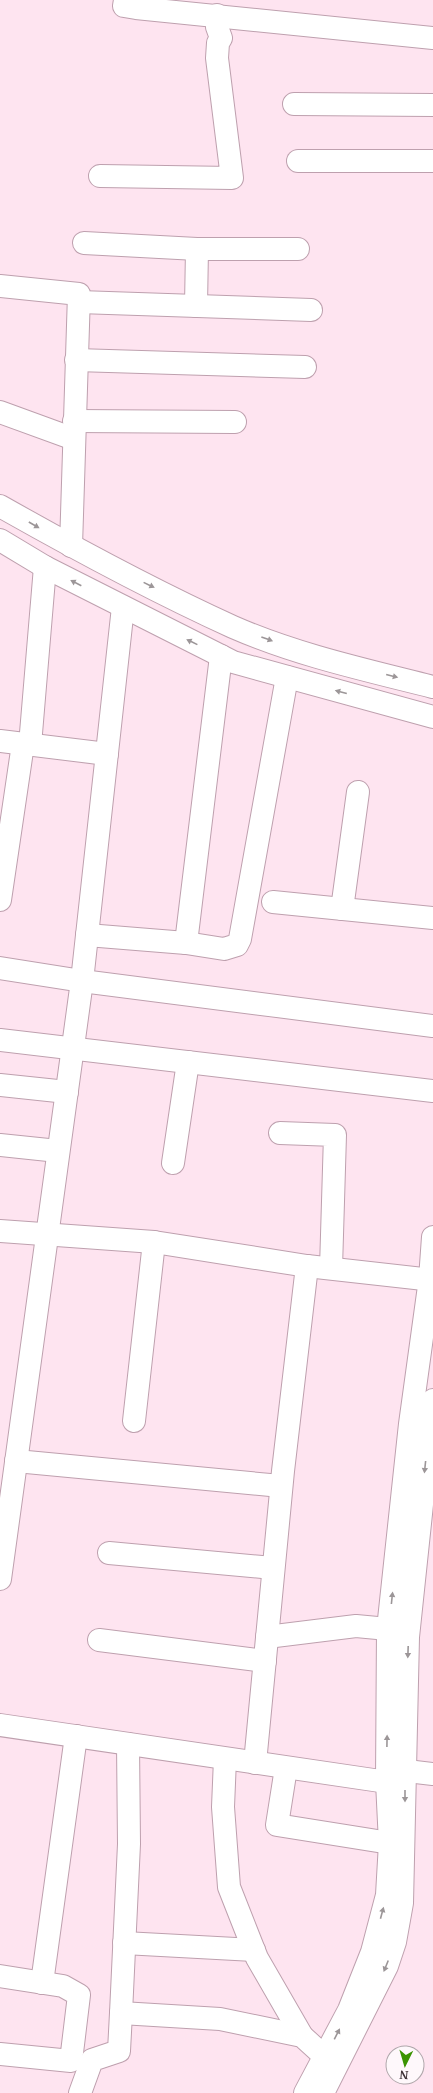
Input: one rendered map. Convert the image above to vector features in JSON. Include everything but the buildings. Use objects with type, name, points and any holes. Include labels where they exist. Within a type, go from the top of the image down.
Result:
[{"type":"street","points":[[125,0],[124,6],[190,6],[217,15],[433,38]]},
{"type":"street","points":[[100,176],[232,178],[216,58],[218,43],[221,38],[217,27],[217,15]]},
{"type":"street","points":[[294,104],[433,105]]},
{"type":"street","points":[[298,161],[433,161]]},
{"type":"street","points":[[84,243],[197,249],[298,249]]},
{"type":"street","points":[[196,306],[197,249]]},
{"type":"street","points":[[0,286],[79,294],[71,546]]},
{"type":"street","points":[[78,302],[311,310]]},
{"type":"street","points":[[76,360],[305,367]]},
{"type":"street","points":[[0,412],[74,430],[235,422]]},
{"type":"street","points":[[0,506],[71,546],[234,627],[317,657],[433,687]]},
{"type":"street","points":[[0,540],[46,567],[221,656],[247,666],[433,717]]},
{"type":"street","points":[[0,900],[26,745],[46,567]]},
{"type":"street","points":[[0,1575],[82,981],[123,607]]},
{"type":"street","points":[[186,942],[221,656]]},
{"type":"street","points":[[87,935],[186,942],[231,948],[237,945],[240,939],[287,677]]},
{"type":"street","points":[[0,742],[107,754]]},
{"type":"street","points":[[342,909],[358,792]]},
{"type":"street","points":[[273,902],[433,918]]},
{"type":"street","points":[[0,968],[82,981],[433,1026]]},
{"type":"street","points":[[0,1040],[433,1091]]},
{"type":"street","points":[[173,1163],[188,1062]]},
{"type":"street","points":[[0,1085],[67,1092]]},
{"type":"street","points":[[280,1133],[335,1135],[331,1268]]},
{"type":"street","points":[[0,1145],[58,1151]]},
{"type":"street","points":[[0,1231],[154,1242],[307,1266],[432,1279]]},
{"type":"street","points":[[305,2093],[349,2010],[372,1952],[387,1895],[393,1774],[408,1637],[424,1426],[433,1237]]},
{"type":"street","points":[[134,1421],[154,1242]]},
{"type":"street","points":[[255,1763],[281,1486],[307,1266]]},
{"type":"street","points":[[323,2093],[387,1966],[395,1942],[404,1886],[393,1774],[388,1629],[424,1426],[433,1400]]},
{"type":"street","points":[[16,1461],[281,1486]]},
{"type":"street","points":[[109,1553],[273,1568]]},
{"type":"street","points":[[267,1636],[356,1626],[388,1629]]},
{"type":"street","points":[[99,1640],[265,1661]]},
{"type":"street","points":[[0,1725],[286,1768],[393,1774],[433,1774]]},
{"type":"street","points":[[42,1982],[76,1736]]},
{"type":"street","points":[[80,2093],[92,2060],[119,2051],[129,1844],[128,1744]]},
{"type":"street","points":[[225,1759],[223,1807],[229,1887],[254,1950],[302,2036],[325,2057]]},
{"type":"street","points":[[286,1768],[277,1825],[390,1843]]},
{"type":"street","points":[[124,1943],[254,1950]]},
{"type":"street","points":[[0,1976],[63,1986],[79,1995],[71,2060],[0,2054]]},
{"type":"street","points":[[121,2013],[220,2019],[302,2036]]}]
